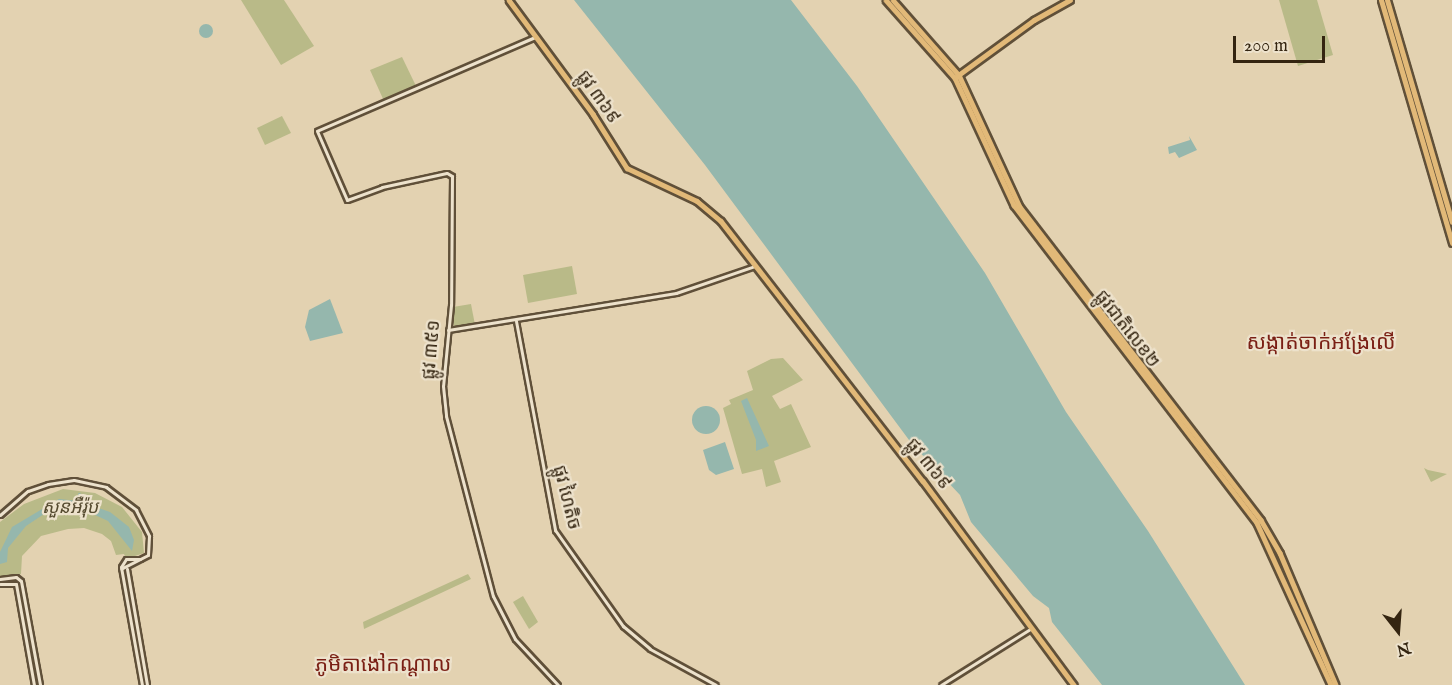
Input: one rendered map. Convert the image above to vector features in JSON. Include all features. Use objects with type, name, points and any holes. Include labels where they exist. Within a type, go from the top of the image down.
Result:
[{"type":"highway","points":[[1381,0],[1452,243]]},
{"type":"highway","points":[[1387,0],[1452,222]]},
{"type":"main road","name":"ផ្លូវ ៣៦៩","points":[[508,0],[593,114],[627,168],[706,207],[755,266],[1074,685]]},
{"type":"main road","name":"ផ្លូវជាតិលេខ២","points":[[886,0],[957,77]]},
{"type":"main road","name":"ផ្លូវជាតិលេខ២","points":[[893,0],[957,77],[1006,184],[1028,221],[1257,514],[1281,562],[1331,685]]},
{"type":"main road","points":[[957,77],[1034,20],[1070,0]]},
{"type":"main road","name":"ផ្លូវជាតិលេខ២","points":[[1301,610],[1336,685]]},
{"type":"street","name":"ផ្លូវ ៣៥១","points":[[535,37],[316,131],[347,200],[382,187],[447,173],[452,176],[448,330],[443,386],[446,416],[493,596],[515,639],[558,685]]},
{"type":"street","points":[[448,330],[516,321],[676,293],[755,266]]},
{"type":"street","name":"ផ្លូវ ហៃតិច","points":[[516,321],[555,530],[628,630],[650,649],[716,685]]},
{"type":"street","points":[[0,515],[38,487],[74,480],[96,484],[122,497],[140,515],[150,543],[148,555],[127,568],[121,569]]},
{"type":"street","points":[[142,559],[126,559],[121,569],[142,685]]},
{"type":"street","points":[[127,568],[147,685]]},
{"type":"street","points":[[0,579],[16,577],[21,581],[40,685]]},
{"type":"street","points":[[0,584],[16,584],[34,685]]},
{"type":"street","points":[[941,685],[1032,628]]},
{"type":"green space","points":[[241,0],[284,0],[314,46],[281,65]]},
{"type":"green space","points":[[1279,0],[1317,0],[1333,55],[1298,66]]},
{"type":"green space","points":[[402,57],[416,86],[384,101],[370,70]]},
{"type":"green space","points":[[282,116],[291,133],[265,145],[257,128]]},
{"type":"green space","points":[[572,266],[577,294],[528,303],[523,275]]},
{"type":"green space","points":[[471,304],[475,325],[454,328],[453,307]]},
{"type":"green space","points":[[783,358],[803,380],[772,396],[780,409],[791,404],[811,447],[774,461],[781,482],[766,487],[762,469],[742,474],[723,408],[731,404],[729,400],[753,390],[747,371],[771,359]]},
{"type":"green space","points":[[1424,468],[1428,470],[1447,474],[1431,482]]},
{"type":"green space","name":"សួនអឺរ៉ុប","points":[[63,489],[95,493],[122,507],[142,532],[144,553],[126,559],[124,554],[116,555],[111,541],[102,534],[84,528],[68,529],[41,536],[22,556],[21,574],[0,579],[0,522],[24,504]]},
{"type":"green space","points":[[468,574],[471,579],[364,629],[363,622]]},
{"type":"green space","points":[[523,596],[538,622],[529,629],[513,602]]},
{"type":"water","points":[[574,0],[791,0],[857,86],[985,273],[1066,412],[1148,531],[1245,685],[1102,685],[1052,622],[1049,608],[1033,596],[971,522],[960,495],[912,444],[705,165]]},
{"type":"water","points":[[203,24],[209,24],[213,31],[209,38],[203,38],[199,34],[199,28]]},
{"type":"water","points":[[1189,136],[1197,150],[1179,158],[1175,152],[1169,154],[1168,147],[1190,140]]},
{"type":"water","points":[[330,299],[343,333],[310,341],[305,327],[309,310]]},
{"type":"water","points":[[747,398],[769,446],[756,451],[756,440],[741,401]]},
{"type":"water","points":[[706,406],[716,410],[720,420],[716,430],[706,434],[696,430],[692,420],[696,410]]},
{"type":"water","points":[[725,442],[734,469],[716,475],[709,470],[703,450]]},
{"type":"water","points":[[59,499],[78,501],[110,512],[129,527],[134,540],[132,551],[108,521],[80,508],[44,514],[26,526],[8,548],[7,562],[0,564],[0,552],[12,527]]},
{"type":"waterway","points":[[78,501],[79,494]]},
{"type":"district","name":"សង្កាត់ចាក់អង្រែលើ","points":[[1321,344]]},
{"type":"district","name":"ភូមិតាងៅកណ្តាល","points":[[383,666]]}]
